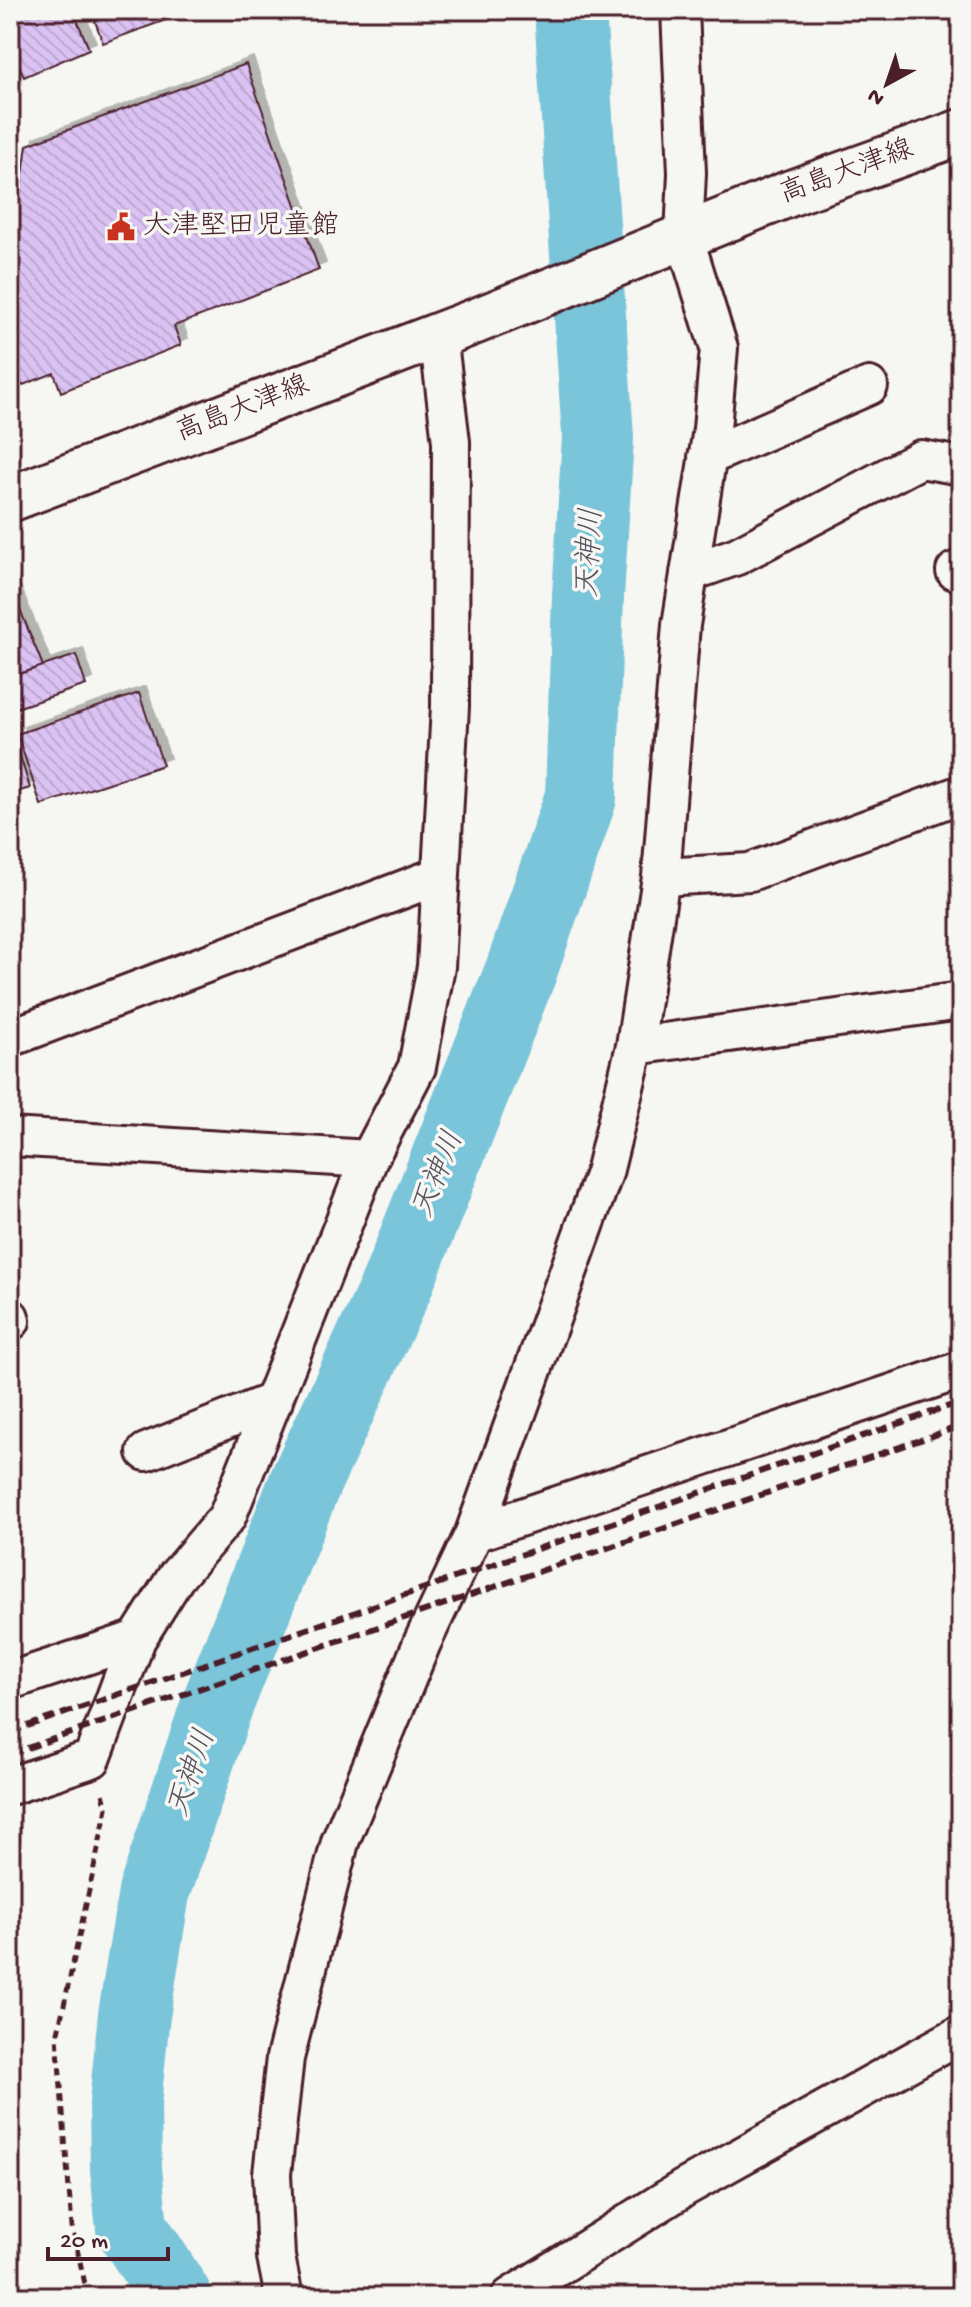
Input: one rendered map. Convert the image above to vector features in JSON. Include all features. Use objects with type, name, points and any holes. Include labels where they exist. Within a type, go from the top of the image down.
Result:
[{"type":"main road","name":"高島大津線","points":[[664,244],[791,193],[961,132]]},
{"type":"main road","points":[[457,328],[664,244]]},
{"type":"main road","name":"高島大津線","points":[[10,499],[457,328]]},
{"type":"street","points":[[284,2297],[276,2257],[272,2174],[285,2058],[340,1842],[422,1643],[474,1533],[604,1173],[635,1046],[661,877],[681,625],[707,457],[719,348],[664,244],[687,173],[680,10]]},
{"type":"street","points":[[10,1786],[92,1759],[137,1639],[176,1577],[227,1517],[369,1159],[417,1067],[436,967],[441,875],[450,706],[451,442],[457,328]]},
{"type":"street","points":[[707,457],[869,386]]},
{"type":"street","points":[[689,573],[737,556],[921,459],[961,466]]},
{"type":"street","points":[[661,877],[750,872],[961,794]]},
{"type":"street","points":[[10,1038],[441,875]]},
{"type":"street","points":[[635,1046],[961,1001]]},
{"type":"street","points":[[10,1137],[369,1159]]},
{"type":"street","points":[[474,1533],[961,1370]]},
{"type":"street","points":[[146,1452],[274,1401]]},
{"type":"street","points":[[10,1681],[137,1639]]},
{"type":"street","points":[[510,2297],[684,2188],[961,2034]]},
{"type":"path","points":[[88,2297],[72,2227],[57,2037],[107,1808],[92,1759]]},
{"type":"building","points":[[10,10],[73,10],[89,49],[24,77],[10,45]]},
{"type":"building","points":[[91,10],[193,10],[103,43]]},
{"type":"building","points":[[246,64],[319,270],[174,326],[181,345],[61,392],[54,373],[10,390],[10,192],[21,188],[27,145]]},
{"type":"building","points":[[10,585],[43,666],[10,677]]},
{"type":"building","points":[[76,655],[86,685],[10,710],[10,677]]},
{"type":"building","points":[[139,693],[163,765],[41,805],[17,734]]},
{"type":"building","points":[[10,728],[30,788],[10,794]]},
{"type":"waterway","name":"天神川","points":[[176,2297],[132,2228],[126,2169],[125,2104],[134,2015],[154,1893],[216,1708],[307,1478],[396,1287],[521,971],[581,797],[588,596],[598,438],[570,10]]},
{"type":"railway","points":[[10,1732],[961,1402]]},
{"type":"railway","points":[[10,1754],[961,1426]]},
{"type":"place","name":"大津堅田児童館","points":[[121,227]]}]
